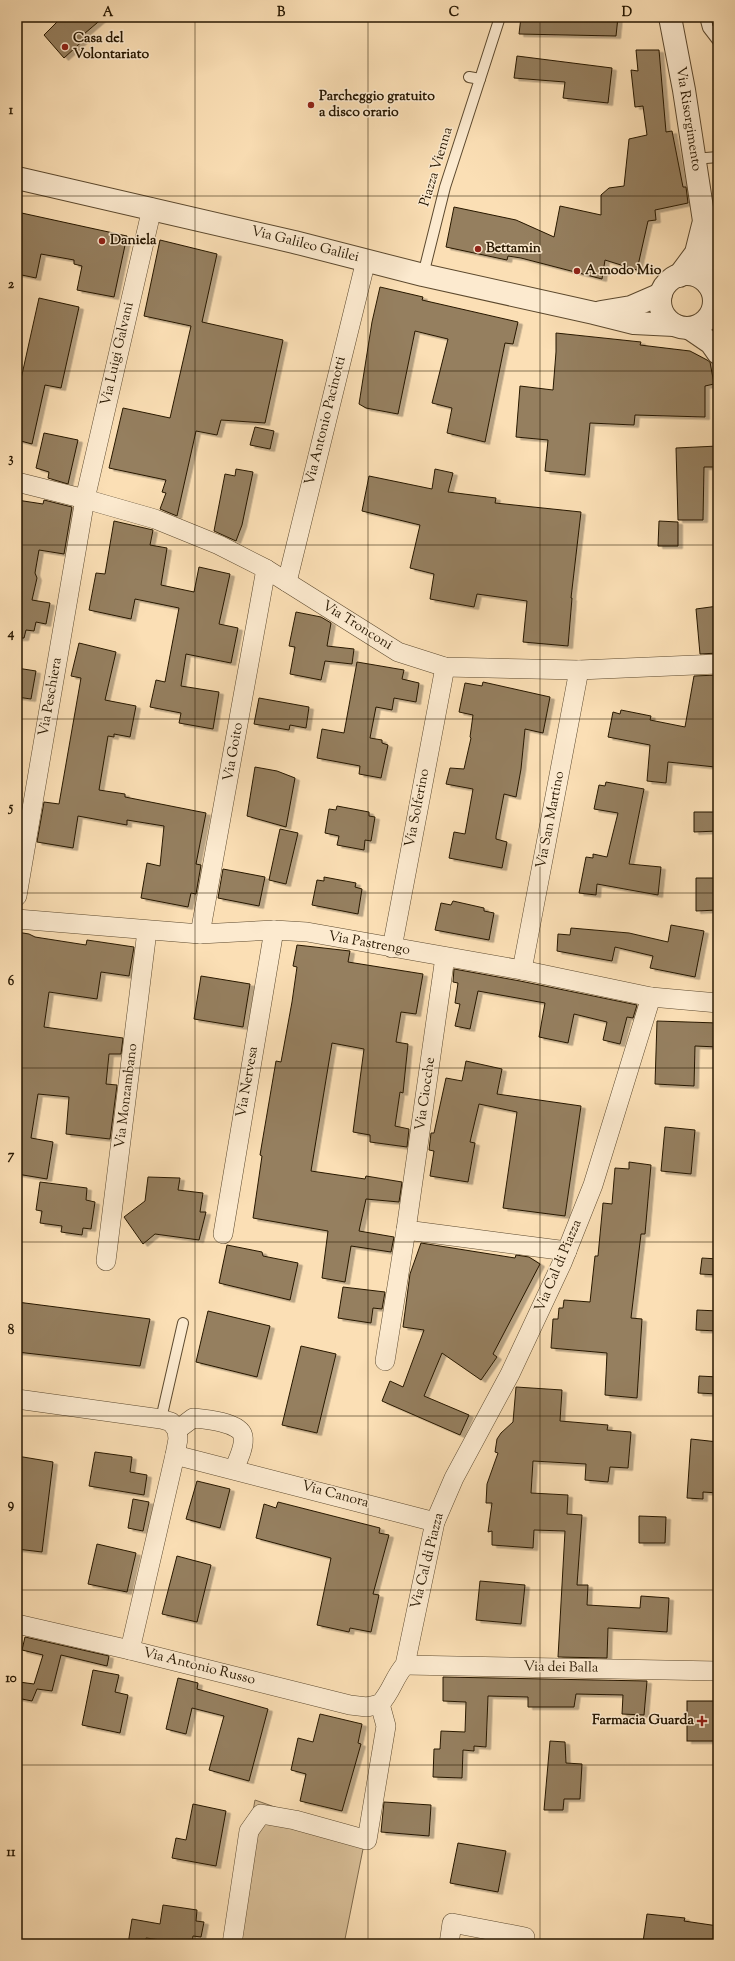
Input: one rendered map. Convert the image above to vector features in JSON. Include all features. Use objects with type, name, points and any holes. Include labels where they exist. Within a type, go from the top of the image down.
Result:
[{"type":"street","name":"Via Risorgimento","points":[[670,17],[684,90],[704,222],[711,243],[708,284],[714,299],[714,319],[682,326]]},
{"type":"street","name":"Via Galileo Galilei","points":[[17,178],[152,208],[423,275],[634,323],[682,326]]},
{"type":"street","name":"Via Luigi Galvani","points":[[85,499],[152,208]]},
{"type":"street","name":"Via Risorgimento","points":[[661,294],[668,283],[679,276],[696,253],[704,222]]},
{"type":"street","name":"Via Antonio Pacinotti","points":[[287,582],[366,260]]},
{"type":"street","points":[[679,276],[695,276],[708,284]]},
{"type":"street","name":"Via Galileo Galilei","points":[[594,313],[631,307],[661,294]]},
{"type":"street","points":[[661,294],[660,303],[662,312],[667,319],[711,343],[718,353]]},
{"type":"street","name":"Via Tronconi","points":[[17,482],[155,519],[219,545],[266,569],[398,652],[444,667],[579,670],[718,664]]},
{"type":"street","name":"Via Peschiera","points":[[17,896],[85,499]]},
{"type":"street","name":"Via Goito","points":[[200,934],[266,569]]},
{"type":"street","name":"Via Solferino","points":[[392,948],[444,667]]},
{"type":"street","name":"Via San Martino","points":[[522,970],[579,670]]},
{"type":"street","name":"Via Pastrengo","points":[[17,920],[200,934],[274,930],[307,932],[522,970],[651,997],[718,1003]]},
{"type":"street","name":"Via Nervesa","points":[[223,1234],[274,930]]},
{"type":"street","name":"Via Monzambano","points":[[106,1261],[147,931]]},
{"type":"street","name":"Via Ciocche","points":[[385,1361],[406,1230],[445,957]]},
{"type":"street","name":"Via Cal di Piazza","points":[[380,1704],[390,1693],[398,1672],[405,1665],[435,1522],[454,1478],[510,1374],[567,1251],[593,1185],[651,997]]},
{"type":"street","points":[[406,1230],[567,1251]]},
{"type":"street","points":[[17,1399],[161,1418],[171,1422],[177,1430],[178,1439],[130,1650]]},
{"type":"street","points":[[177,1430],[193,1418],[212,1420],[231,1426],[240,1431],[243,1436],[243,1444],[234,1469]]},
{"type":"street","name":"Via Canora","points":[[174,1455],[234,1469],[435,1522]]},
{"type":"street","name":"Via Antonio Russo","points":[[17,1624],[130,1650],[350,1705],[367,1707],[380,1704]]},
{"type":"street","name":"Via dei Balla","points":[[405,1665],[718,1670]]},
{"type":"street","points":[[232,1944],[249,1831],[261,1814],[295,1820],[367,1840],[386,1726],[380,1704]]},
{"type":"street","points":[[449,1944],[452,1923],[525,1938]]},
{"type":"lane","name":"Piazza Vienna","points":[[423,275],[445,187],[500,17]]},
{"type":"lane","points":[[705,17],[708,28],[718,41]]},
{"type":"lane","points":[[469,77],[480,79]]},
{"type":"lane","points":[[694,159],[718,157]]},
{"type":"lane","points":[[161,1418],[183,1323]]},
{"type":"shaded area","points":[[255,1800],[365,1839],[344,1944],[229,1944]]},
{"type":"building","name":"Casa del Volontariato","points":[[62,17],[104,17],[84,34],[87,37],[64,58],[44,35]]},
{"type":"building","points":[[521,17],[618,17],[616,36],[519,34]]},
{"type":"building","points":[[636,50],[659,50],[666,132],[672,131],[683,187],[686,187],[688,203],[655,210],[656,220],[648,221],[637,270],[605,260],[602,279],[521,258],[508,256],[507,260],[446,247],[454,207],[516,220],[554,237],[560,206],[601,215],[601,195],[609,188],[624,186],[629,139],[647,135],[643,106],[635,107],[631,70],[638,71]]},
{"type":"building","points":[[517,56],[612,68],[608,103],[563,98],[565,82],[514,78]]},
{"type":"building","points":[[17,212],[127,236],[114,297],[77,290],[82,266],[74,264],[74,260],[41,254],[36,278],[17,274]]},
{"type":"building","points":[[160,240],[217,254],[202,322],[283,340],[265,423],[221,420],[217,435],[196,431],[177,516],[160,509],[166,493],[162,492],[166,480],[109,468],[123,408],[170,418],[191,326],[144,316]]},
{"type":"building","points":[[380,287],[423,297],[422,300],[518,322],[513,344],[505,343],[485,442],[447,433],[452,408],[432,403],[448,339],[415,331],[398,414],[366,408],[359,404],[372,322]]},
{"type":"building","points":[[39,298],[79,307],[61,388],[45,385],[32,444],[17,440],[17,397]]},
{"type":"building","points":[[556,333],[641,342],[640,345],[690,351],[707,360],[710,362],[714,384],[705,386],[705,417],[635,415],[634,425],[590,423],[585,475],[545,471],[548,440],[516,437],[520,386],[553,390]]},
{"type":"building","points":[[255,427],[274,431],[270,449],[250,445]]},
{"type":"building","points":[[44,433],[78,440],[68,484],[48,478],[49,472],[36,468]]},
{"type":"building","points":[[718,446],[718,467],[704,467],[703,520],[678,520],[676,448]]},
{"type":"building","points":[[236,469],[253,472],[242,525],[236,541],[214,531],[225,474],[235,476]]},
{"type":"building","points":[[435,469],[453,473],[448,492],[496,498],[495,503],[581,512],[571,598],[568,646],[523,642],[527,601],[477,594],[474,607],[430,599],[434,574],[410,568],[420,525],[362,511],[369,476],[432,489]]},
{"type":"building","points":[[17,500],[43,504],[44,500],[72,507],[64,554],[39,550],[35,573],[37,578],[32,600],[50,603],[46,624],[36,622],[34,631],[26,630],[24,638],[17,638]]},
{"type":"building","points":[[114,521],[153,530],[150,545],[167,548],[161,585],[194,592],[199,567],[230,574],[219,624],[238,628],[231,663],[186,654],[181,686],[219,692],[213,729],[179,723],[181,713],[150,707],[156,680],[165,682],[179,608],[135,599],[131,619],[89,610],[96,573],[105,574]]},
{"type":"building","points":[[659,521],[678,522],[678,546],[658,546]]},
{"type":"building","points":[[718,606],[718,653],[700,654],[696,609]]},
{"type":"building","points":[[296,612],[321,617],[331,623],[327,646],[354,649],[352,664],[325,661],[321,680],[290,674],[295,647],[289,646]]},
{"type":"building","points":[[79,643],[116,652],[105,700],[136,706],[130,737],[114,734],[114,737],[108,736],[99,790],[125,794],[125,797],[206,813],[196,864],[201,865],[196,894],[191,893],[188,907],[141,898],[147,863],[160,866],[164,826],[127,820],[127,825],[78,816],[73,848],[37,842],[44,802],[59,804],[81,678],[71,676]]},
{"type":"building","points":[[357,662],[404,670],[402,679],[419,683],[416,702],[394,698],[392,710],[376,707],[370,738],[382,740],[382,743],[388,745],[381,778],[359,774],[360,766],[317,758],[322,729],[344,733]]},
{"type":"building","points":[[17,668],[36,671],[31,699],[17,697]]},
{"type":"building","points":[[718,675],[718,763],[715,763],[715,767],[668,762],[666,783],[647,781],[650,745],[608,737],[613,712],[620,714],[621,710],[651,716],[650,720],[685,727],[694,676]]},
{"type":"building","points":[[483,682],[550,697],[543,733],[525,729],[521,769],[516,797],[504,794],[496,836],[496,839],[507,842],[502,868],[449,858],[454,832],[465,834],[473,789],[446,784],[450,768],[464,769],[471,738],[473,715],[459,712],[465,683],[482,686]]},
{"type":"building","points":[[259,698],[309,707],[306,728],[290,725],[289,730],[254,724]]},
{"type":"building","points":[[255,767],[277,771],[295,778],[286,827],[247,816]]},
{"type":"building","points":[[606,782],[644,789],[629,864],[661,867],[658,895],[597,884],[596,895],[579,893],[586,857],[593,858],[593,854],[607,857],[618,813],[594,809],[599,785],[605,786]]},
{"type":"building","points":[[337,806],[369,812],[369,816],[375,817],[371,841],[365,840],[364,850],[337,845],[339,836],[325,833],[329,809],[336,810]]},
{"type":"building","points":[[694,812],[718,812],[718,831],[694,832]]},
{"type":"building","points":[[280,829],[298,833],[286,884],[269,880]]},
{"type":"building","points":[[223,869],[265,877],[259,906],[218,898]]},
{"type":"building","points":[[324,877],[356,883],[355,887],[362,889],[358,914],[312,905],[317,880],[324,881]]},
{"type":"building","points":[[696,878],[718,878],[718,910],[696,911]]},
{"type":"building","points":[[453,901],[484,908],[484,911],[494,913],[489,940],[435,930],[441,903],[451,905]]},
{"type":"building","points":[[671,925],[704,931],[695,977],[650,968],[653,956],[615,947],[612,961],[557,951],[558,934],[570,935],[571,928],[629,933],[668,942]]},
{"type":"building","points":[[17,932],[29,934],[35,937],[86,945],[87,940],[134,947],[129,976],[101,972],[97,999],[49,992],[44,1027],[123,1038],[121,1054],[109,1054],[106,1084],[117,1085],[110,1139],[66,1134],[69,1097],[38,1094],[31,1138],[53,1142],[47,1179],[17,1174]]},
{"type":"building","points":[[297,945],[350,951],[348,962],[423,974],[416,1014],[401,1012],[396,1042],[408,1044],[403,1093],[400,1092],[395,1126],[409,1129],[407,1147],[370,1142],[370,1135],[353,1132],[364,1049],[332,1043],[311,1171],[365,1179],[366,1176],[402,1182],[399,1202],[366,1199],[359,1231],[394,1237],[391,1252],[351,1246],[345,1282],[322,1278],[328,1231],[253,1218],[262,1156],[260,1155],[276,1061],[281,1062],[292,1002],[297,967],[293,966]]},
{"type":"building","points":[[454,969],[637,1005],[633,1018],[627,1017],[620,1044],[603,1040],[607,1022],[574,1014],[568,1043],[539,1037],[545,1003],[478,991],[470,1029],[455,1026],[460,1004],[455,1003],[458,983],[453,982]]},
{"type":"building","points":[[201,976],[250,984],[243,1027],[194,1019]]},
{"type":"building","points":[[657,1021],[718,1023],[718,1047],[695,1046],[694,1086],[655,1084]]},
{"type":"building","points":[[466,1061],[502,1069],[497,1094],[581,1106],[565,1216],[503,1208],[517,1112],[479,1104],[470,1142],[475,1143],[468,1182],[430,1176],[434,1151],[429,1150],[431,1133],[434,1133],[446,1078],[462,1081]]},
{"type":"building","points":[[665,1127],[695,1130],[691,1174],[661,1171]]},
{"type":"building","points":[[629,1162],[651,1165],[645,1234],[641,1234],[631,1318],[642,1319],[637,1398],[605,1395],[607,1353],[551,1348],[553,1319],[558,1319],[559,1308],[563,1308],[564,1300],[590,1302],[595,1256],[598,1256],[603,1203],[612,1204],[615,1168],[629,1169]]},
{"type":"building","points":[[148,1177],[180,1178],[178,1190],[203,1193],[200,1212],[206,1212],[199,1240],[155,1234],[143,1244],[124,1217],[145,1201]]},
{"type":"building","points":[[40,1182],[87,1188],[86,1200],[95,1202],[91,1229],[83,1228],[82,1235],[61,1232],[62,1226],[40,1223],[42,1211],[36,1210]]},
{"type":"building","points":[[421,1243],[515,1258],[516,1255],[529,1257],[540,1264],[493,1354],[497,1357],[481,1380],[442,1353],[424,1396],[469,1415],[460,1435],[382,1401],[390,1381],[403,1387],[424,1330],[403,1327],[410,1274]]},
{"type":"building","points":[[227,1245],[262,1252],[263,1256],[298,1263],[290,1300],[219,1283]]},
{"type":"building","points":[[702,1258],[718,1259],[718,1275],[700,1274]]},
{"type":"building","points":[[343,1287],[385,1292],[382,1309],[373,1308],[371,1323],[338,1318]]},
{"type":"building","points":[[17,1302],[150,1319],[140,1366],[17,1352]]},
{"type":"building","points":[[697,1310],[718,1311],[718,1331],[696,1330]]},
{"type":"building","points":[[208,1311],[270,1326],[257,1377],[196,1362]]},
{"type":"building","points":[[301,1346],[336,1354],[317,1433],[282,1425]]},
{"type":"building","points":[[699,1376],[718,1377],[718,1394],[698,1393]]},
{"type":"building","points":[[516,1387],[562,1390],[560,1421],[608,1425],[607,1430],[631,1432],[628,1468],[610,1467],[608,1482],[585,1480],[586,1464],[533,1461],[531,1493],[568,1495],[567,1514],[582,1515],[577,1585],[588,1585],[587,1605],[640,1608],[641,1596],[669,1598],[667,1632],[608,1628],[607,1658],[558,1657],[565,1531],[534,1530],[533,1548],[492,1545],[492,1531],[488,1532],[492,1503],[486,1503],[487,1484],[498,1453],[495,1452],[497,1439],[513,1422]]},
{"type":"building","points":[[691,1439],[718,1442],[718,1493],[703,1492],[703,1499],[687,1498]]},
{"type":"building","points":[[95,1452],[132,1457],[130,1472],[147,1475],[144,1495],[89,1486]]},
{"type":"building","points":[[17,1456],[53,1462],[42,1552],[17,1549]]},
{"type":"building","points":[[197,1481],[230,1489],[220,1528],[186,1519]]},
{"type":"building","points":[[133,1499],[149,1502],[143,1531],[128,1528]]},
{"type":"building","points":[[278,1502],[380,1528],[379,1533],[389,1535],[373,1594],[379,1595],[371,1632],[350,1628],[349,1632],[317,1625],[331,1558],[256,1538],[264,1504],[276,1508]]},
{"type":"building","points":[[639,1516],[666,1517],[665,1543],[639,1543]]},
{"type":"building","points":[[97,1544],[136,1553],[127,1592],[88,1584]]},
{"type":"building","points":[[177,1556],[211,1565],[197,1622],[162,1614]]},
{"type":"building","points":[[480,1581],[525,1585],[521,1624],[476,1620]]},
{"type":"building","points":[[25,1637],[109,1656],[107,1666],[61,1655],[52,1691],[37,1689],[32,1701],[17,1698],[19,1682],[34,1684],[43,1655],[22,1650]]},
{"type":"building","points":[[93,1670],[119,1675],[115,1692],[128,1695],[120,1733],[82,1725]]},
{"type":"building","points":[[443,1677],[647,1681],[644,1715],[622,1714],[623,1695],[576,1694],[574,1707],[528,1707],[528,1697],[488,1696],[486,1747],[474,1746],[474,1751],[463,1750],[462,1778],[433,1777],[434,1749],[440,1749],[441,1731],[465,1732],[466,1702],[443,1701]]},
{"type":"building","points":[[178,1678],[198,1683],[197,1689],[268,1709],[249,1781],[209,1770],[224,1716],[192,1708],[186,1734],[166,1729]]},
{"type":"building","name":"Farmacia Guarda","points":[[687,1701],[718,1701],[718,1741],[687,1741]]},
{"type":"building","points":[[320,1714],[362,1724],[358,1743],[361,1744],[342,1811],[300,1801],[306,1774],[291,1770],[298,1738],[313,1742]]},
{"type":"building","points":[[550,1741],[565,1742],[566,1763],[582,1764],[580,1799],[564,1799],[563,1810],[544,1810]]},
{"type":"building","points":[[384,1802],[431,1805],[429,1836],[381,1832]]},
{"type":"building","points":[[193,1804],[226,1811],[216,1866],[172,1858],[176,1838],[186,1840]]},
{"type":"building","points":[[458,1843],[506,1851],[498,1892],[450,1883]]},
{"type":"building","points":[[163,1905],[197,1910],[196,1921],[204,1922],[201,1937],[193,1936],[192,1944],[146,1938],[145,1944],[128,1944],[132,1919],[160,1924]]},
{"type":"building","points":[[647,1914],[685,1918],[684,1921],[718,1926],[718,1944],[651,1944],[643,1942]]},
{"type":"place","name":"Casa del Volontariato","points":[[65,47]]},
{"type":"place","name":"Parcheggio gratuito a disco orario","points":[[311,105]]},
{"type":"place","name":"Daniela","points":[[102,241]]},
{"type":"place","name":"Bettamin","points":[[478,249]]},
{"type":"place","name":"A modo Mio","points":[[577,271]]},
{"type":"place","name":"Farmacia Guarda","points":[[702,1721]]}]
